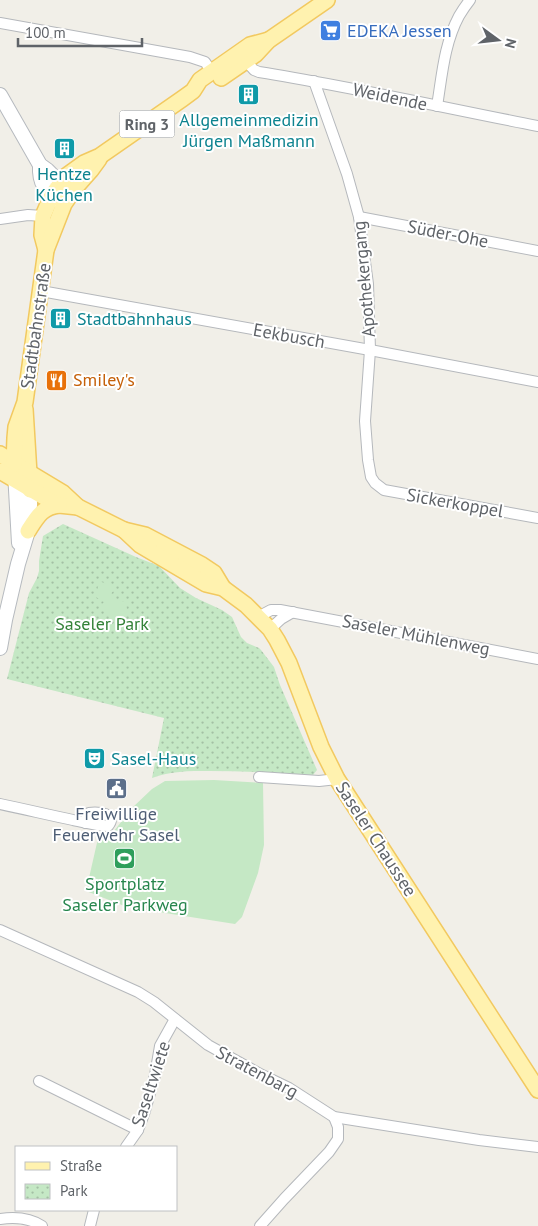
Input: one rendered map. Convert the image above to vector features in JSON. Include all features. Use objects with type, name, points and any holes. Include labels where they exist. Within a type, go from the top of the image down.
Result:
[{"type":"main road","name":"Ring 3","points":[[62,194],[66,176],[100,156],[193,91],[207,87],[246,61],[256,54],[269,40],[327,0]]},
{"type":"main road","name":"Ring 3","points":[[193,91],[200,80],[250,46],[269,40]]},
{"type":"main road","points":[[0,95],[40,165],[42,182],[62,194]]},
{"type":"main road","name":"Stadtbahnstraße","points":[[46,250],[42,236],[43,216],[62,194]]},
{"type":"main road","name":"Stadtbahnstraße","points":[[18,564],[19,533],[14,438],[25,402],[46,250],[62,194]]},
{"type":"main road","name":"Stadtbahnstraße","points":[[0,648],[18,564],[28,531],[30,473],[25,402]]},
{"type":"main road","name":"Saseler Chaussee","points":[[0,454],[63,493],[78,507],[124,530],[140,545],[206,584],[223,588],[246,605],[270,629],[289,663],[321,747],[338,779],[538,1090]]},
{"type":"main road","name":"Saseler Chaussee","points":[[0,471],[59,505],[78,507]]},
{"type":"main road","points":[[28,531],[42,512],[49,507],[59,505]]},
{"type":"street","points":[[437,106],[444,62],[451,35],[459,16],[470,0]]},
{"type":"street","points":[[0,23],[190,57],[205,62],[212,72]]},
{"type":"street","name":"Weidende","points":[[246,61],[254,70],[259,72],[314,81],[538,126]]},
{"type":"street","name":"Apothekergang","points":[[314,81],[347,174],[359,217],[368,284],[370,350],[365,421],[368,460],[371,477],[375,483]]},
{"type":"street","points":[[0,219],[28,215],[43,216]]},
{"type":"street","name":"Süder-Ohe","points":[[359,217],[538,251]]},
{"type":"street","name":"Eekbusch","points":[[41,292],[370,350],[538,382]]},
{"type":"street","name":"Sickerkoppel","points":[[375,483],[384,490],[538,518]]},
{"type":"street","name":"Saseler Mühlenweg","points":[[258,617],[271,610],[280,610],[538,659]]},
{"type":"street","points":[[270,629],[281,619],[293,612]]},
{"type":"street","points":[[259,777],[319,781],[338,779]]},
{"type":"street","points":[[0,804],[85,822]]},
{"type":"street","name":"Stratenbarg","points":[[0,930],[138,992],[154,1002],[208,1045],[289,1088],[334,1117],[479,1140],[538,1147]]},
{"type":"street","name":"Saseltwiete","points":[[127,1146],[138,1130],[155,1075],[160,1046],[175,1019]]},
{"type":"street","points":[[39,1081],[138,1130]]},
{"type":"street","points":[[260,1226],[329,1152],[338,1139],[338,1127],[334,1117]]},
{"type":"street","points":[[90,1226],[94,1211]]},
{"type":"street","points":[[0,1219],[13,1218],[25,1220],[42,1226]]},
{"type":"green space","name":"Saseler Park","points":[[63,524],[159,566],[180,588],[232,617],[241,637],[247,643],[259,648],[274,667],[317,770],[313,775],[194,771],[152,778],[164,718],[7,679],[29,593],[39,571],[43,536]]},
{"type":"green space","points":[[99,581],[115,589],[109,596],[125,602],[127,612],[123,622],[110,617],[102,604],[104,602],[96,597]]},
{"type":"green space","points":[[214,780],[263,783],[264,845],[258,873],[242,917],[235,924],[127,907],[86,891],[99,834],[110,836],[133,807],[152,789],[165,781]]},
{"type":"place","name":"EDEKA Jessen","points":[[331,31]]},
{"type":"place","name":"Allgemeinmedizin Jürgen Maßmann","points":[[249,95]]},
{"type":"place","name":"Hentze Küchen","points":[[64,149]]},
{"type":"place","name":"Stadtbahnhaus","points":[[61,319]]},
{"type":"place","name":"Smiley's","points":[[57,380]]},
{"type":"place","name":"Sasel-Haus","points":[[95,759]]},
{"type":"place","name":"Freiwillige Feuerwehr Sasel","points":[[116,789]]},
{"type":"place","name":"Sportplatz Saseler Parkweg","points":[[125,859]]}]
